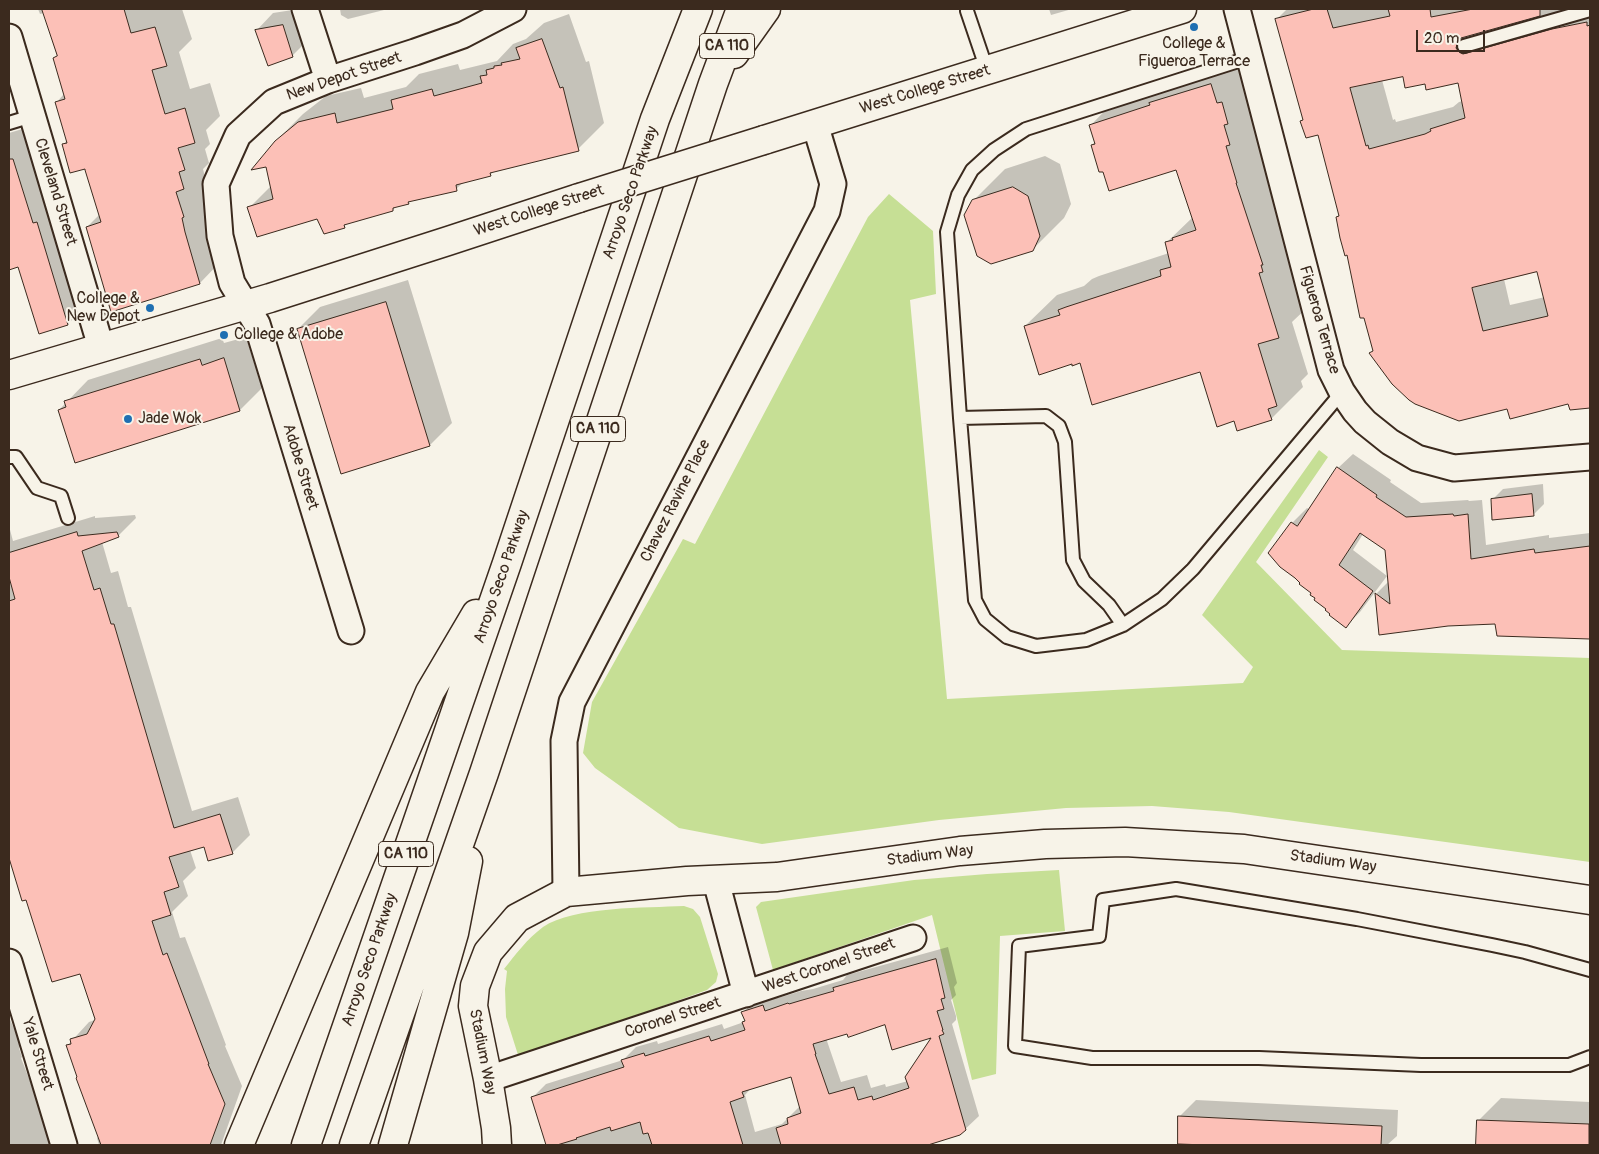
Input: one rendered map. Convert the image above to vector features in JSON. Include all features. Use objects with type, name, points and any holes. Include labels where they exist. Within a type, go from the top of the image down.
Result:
[{"type":"main road","name":"Arroyo Seco Parkway","points":[[306,1145],[506,563],[655,119],[698,9]]},
{"type":"main road","name":"CA 110","points":[[354,1145],[484,774],[713,84],[741,9]]},
{"type":"main road","points":[[713,84],[766,9]]},
{"type":"main road","name":"West College Street","points":[[9,375],[245,305],[1182,9]]},
{"type":"main road","points":[[239,1145],[430,692],[506,563]]},
{"type":"main road","points":[[393,1145],[454,933],[484,774]]},
{"type":"main road","name":"Stadium Way","points":[[497,1145],[488,1079],[472,1006],[475,986],[488,952],[517,918],[566,892],[687,881],[776,877],[960,851],[1045,844],[1124,842],[1244,849],[1590,900]]},
{"type":"street","points":[[305,9],[328,80]]},
{"type":"street","name":"New Depot Street","points":[[245,305],[232,283],[220,236],[216,184],[238,135],[274,102],[328,80],[463,35],[513,9]]},
{"type":"street","name":"Figueroa Terrace","points":[[1237,9],[1248,58],[1331,370],[1342,392],[1355,411],[1365,422],[1390,442],[1417,458],[1454,468],[1590,457]]},
{"type":"street","name":"Cleveland Street","points":[[9,37],[101,347]]},
{"type":"street","name":"Chavez Ravine Place","points":[[566,892],[564,741],[572,702],[827,211],[833,184],[815,124]]},
{"type":"street","name":"Adobe Street","points":[[245,305],[257,324],[351,631]]},
{"type":"street","points":[[716,881],[746,994]]},
{"type":"street","name":"West Coronel Street","points":[[746,994],[913,938]]},
{"type":"street","name":"Yale Street","points":[[9,962],[64,1145]]},
{"type":"street","name":"Coronel Street","points":[[488,1079],[746,994]]},
{"type":"lane","points":[[969,9],[987,70]]},
{"type":"lane","points":[[1464,46],[1590,10]]},
{"type":"lane","points":[[1248,58],[1026,129],[994,150],[972,170],[958,195],[947,232],[975,600],[984,619],[1007,638],[1036,646],[1086,640],[1123,624],[1162,599],[1193,569],[1342,392]]},
{"type":"lane","points":[[9,123],[32,116]]},
{"type":"lane","points":[[960,418],[1046,416],[1059,426],[1065,442],[1073,560],[1084,581],[1109,605],[1123,624]]},
{"type":"lane","points":[[9,457],[16,457],[37,488],[61,496],[68,518]]},
{"type":"lane","points":[[1590,970],[1492,945],[1357,919],[1176,890],[1104,900],[1099,936],[1020,946],[1015,1046],[1092,1058],[1259,1058],[1421,1065],[1569,1064],[1590,1058]]},
{"type":"green space","points":[[889,194],[933,231],[936,294],[910,300],[947,699],[1243,683],[1253,667],[1202,615],[1319,450],[1328,457],[1256,562],[1342,650],[1590,658],[1590,862],[1229,812],[1152,806],[1066,808],[939,820],[762,844],[679,828],[595,768],[583,753],[592,702],[683,539],[695,544],[868,217]]},
{"type":"green space","points":[[1059,870],[1065,931],[1000,936],[996,1074],[972,1080],[932,915],[773,970],[756,907],[761,902],[914,880]]},
{"type":"green space","points":[[684,906],[693,909],[700,917],[718,974],[716,982],[707,990],[519,1058],[506,1017],[505,989],[507,971],[504,969],[532,937],[543,927],[556,920],[573,915],[611,909]]},
{"type":"building","points":[[42,9],[124,9],[131,33],[155,27],[167,66],[152,70],[165,114],[185,108],[195,143],[178,148],[185,170],[179,172],[184,189],[176,192],[200,284],[111,312],[86,227],[101,222],[85,169],[70,173],[62,144],[67,143],[55,102],[65,99],[53,58],[57,56]]},
{"type":"building","points":[[1314,9],[1327,9],[1333,28],[1390,16],[1388,9],[1430,9],[1431,17],[1473,9],[1540,9],[1540,16],[1461,38],[1456,48],[1463,54],[1552,29],[1587,22],[1587,26],[1590,25],[1590,408],[1570,410],[1568,404],[1510,419],[1507,409],[1459,421],[1415,404],[1392,384],[1369,353],[1373,351],[1364,318],[1360,318],[1347,255],[1345,256],[1340,238],[1336,217],[1339,216],[1318,135],[1306,138],[1300,121],[1303,120],[1275,19]],"holes":[[[1403,77],[1405,88],[1425,84],[1426,90],[1458,83],[1465,118],[1430,129],[1431,131],[1425,134],[1369,149],[1368,145],[1366,146],[1350,88]],[[1537,272],[1548,316],[1483,331],[1472,288]]]},
{"type":"building","points":[[283,25],[293,57],[268,66],[255,30]]},
{"type":"building","points":[[542,39],[560,88],[563,87],[579,151],[490,173],[491,176],[456,185],[457,191],[408,202],[409,204],[393,208],[393,211],[344,225],[345,228],[324,234],[317,219],[257,237],[247,207],[273,199],[266,167],[251,170],[275,141],[298,122],[335,113],[337,123],[393,109],[391,100],[432,89],[434,96],[482,83],[480,76],[487,75],[486,70],[502,65],[501,63],[520,59],[516,48]]},
{"type":"building","points":[[1211,84],[1217,103],[1222,102],[1228,124],[1224,125],[1230,145],[1226,146],[1263,265],[1261,265],[1263,272],[1259,273],[1279,338],[1258,344],[1277,406],[1268,409],[1272,420],[1237,431],[1234,421],[1217,427],[1200,372],[1092,405],[1080,363],[1039,375],[1024,326],[1060,315],[1058,310],[1066,307],[1161,276],[1160,270],[1171,267],[1165,242],[1196,230],[1176,170],[1109,191],[1103,172],[1099,172],[1091,145],[1095,144],[1089,125],[1150,105],[1149,103]]},
{"type":"building","points":[[9,159],[13,159],[33,223],[37,222],[68,325],[39,334],[18,267],[9,270]]},
{"type":"building","points":[[1013,187],[1028,196],[1040,236],[1033,251],[991,264],[977,256],[964,215],[972,200]]},
{"type":"building","points":[[386,302],[430,446],[341,474],[297,329]]},
{"type":"building","points":[[224,358],[240,411],[75,463],[58,410],[66,407],[64,401],[200,359],[202,365]]},
{"type":"building","points":[[1337,467],[1406,517],[1468,514],[1471,559],[1534,549],[1535,553],[1590,546],[1590,639],[1497,636],[1495,624],[1448,626],[1379,635],[1375,593],[1390,604],[1385,550],[1360,533],[1339,565],[1373,591],[1346,628],[1329,615],[1326,609],[1314,600],[1315,598],[1310,595],[1311,593],[1280,567],[1268,553],[1291,522],[1297,526]]},
{"type":"building","points":[[1532,494],[1534,516],[1492,520],[1491,499]]},
{"type":"building","points":[[77,532],[78,536],[117,532],[119,537],[82,551],[94,590],[100,588],[111,624],[114,624],[174,828],[220,814],[233,854],[208,861],[204,847],[169,857],[179,887],[164,892],[171,915],[152,921],[163,955],[167,953],[208,1064],[225,1104],[210,1145],[101,1145],[66,1045],[71,1044],[70,1039],[87,1034],[95,1019],[80,974],[52,982],[26,900],[22,901],[9,858],[9,601],[15,599],[9,577],[9,553]]},
{"type":"building","points":[[936,959],[945,998],[941,999],[944,1009],[937,1011],[944,1034],[939,1036],[966,1130],[960,1135],[928,1145],[781,1145],[776,1128],[788,1124],[787,1118],[801,1113],[791,1077],[742,1092],[744,1097],[730,1102],[743,1145],[652,1145],[648,1133],[643,1134],[640,1122],[611,1131],[610,1127],[557,1145],[546,1145],[531,1097],[624,1067],[621,1060],[644,1053],[645,1056],[709,1036],[711,1041],[745,1030],[742,1022],[745,1021],[741,1012],[763,1005],[765,1011],[834,991],[833,988]],"holes":[[[885,1025],[892,1050],[931,1038],[905,1077],[909,1088],[873,1100],[872,1096],[858,1100],[854,1087],[829,1094],[813,1044],[847,1034],[848,1037]]]},
{"type":"building","points":[[1178,1116],[1382,1126],[1381,1145],[1178,1144]]},
{"type":"building","points":[[1477,1120],[1589,1124],[1589,1145],[1476,1145]]},
{"type":"place","name":"College & Figueroa Terrace","points":[[1194,27]]},
{"type":"place","name":"College & New Depot","points":[[150,308]]},
{"type":"place","name":"College & Adobe","points":[[224,335]]},
{"type":"place","name":"Jade Wok","points":[[128,419]]}]
